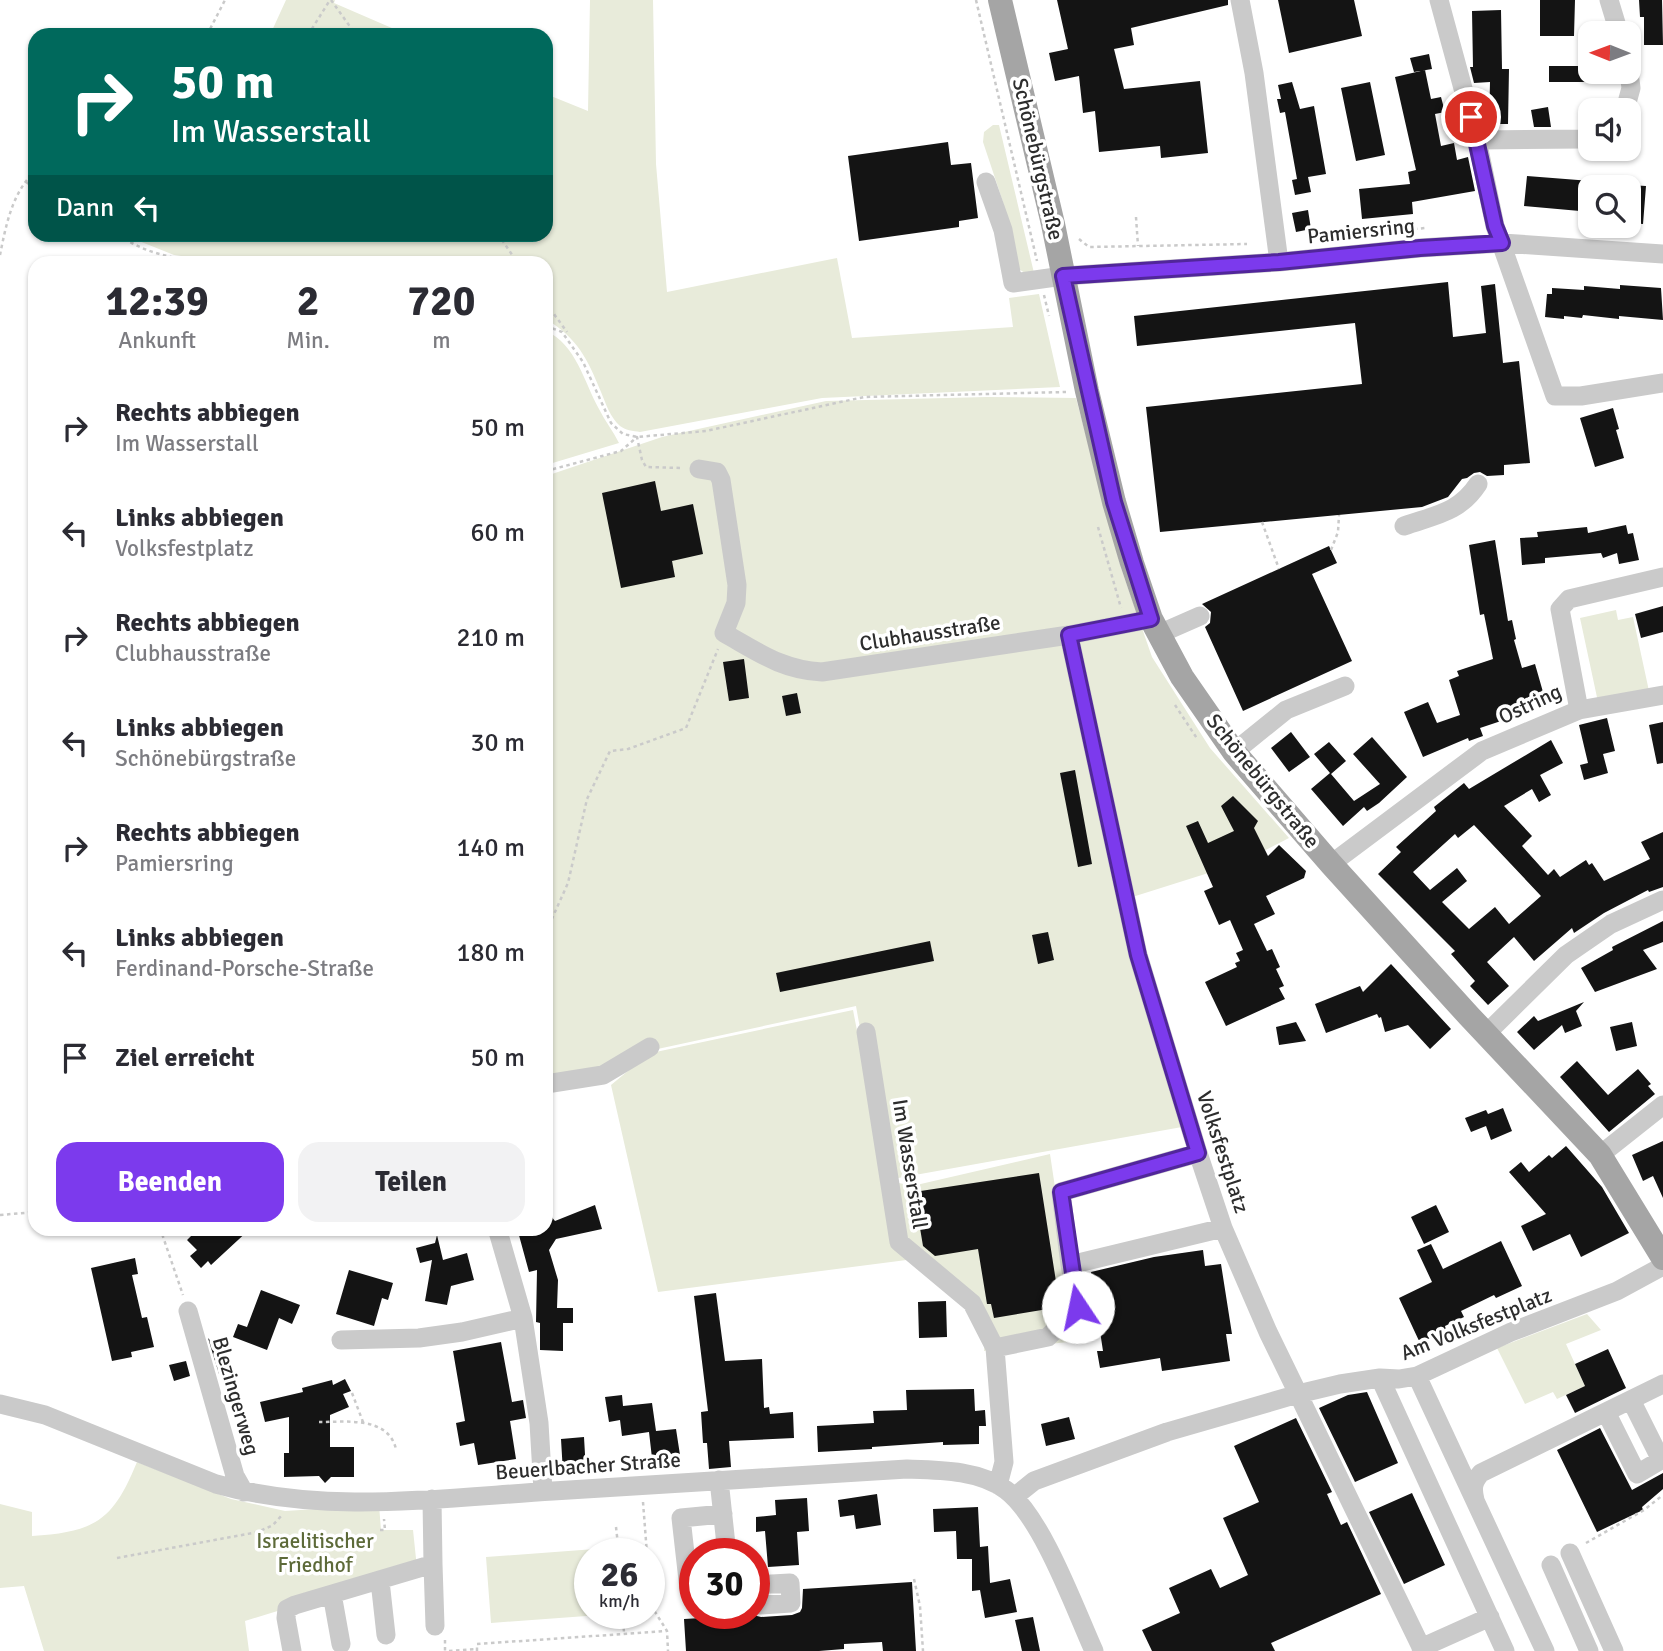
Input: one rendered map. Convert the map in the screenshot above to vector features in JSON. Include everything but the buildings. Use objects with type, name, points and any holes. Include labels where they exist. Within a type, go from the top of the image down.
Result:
[{"type":"main road","name":"Schönebürgstraße","points":[[1000,0],[1114,502],[1155,626],[1182,677],[1234,752],[1331,864],[1600,1155],[1663,1258]]},
{"type":"street","points":[[1240,0],[1254,73],[1278,253]]},
{"type":"street","points":[[1439,0],[1477,141],[1495,226],[1555,396],[1581,396],[1663,383]]},
{"type":"street","points":[[1609,0],[1615,21]]},
{"type":"street","points":[[1477,141],[1578,139]]},
{"type":"street","name":"Pamiersring","points":[[986,182],[1003,230],[1013,283],[1278,253],[1502,243],[1663,254]]},
{"type":"street","points":[[691,468],[717,472],[722,480],[737,585],[736,603],[724,633]]},
{"type":"street","points":[[1404,526],[1458,507],[1469,498],[1478,484]]},
{"type":"street","name":"Ostring","points":[[1331,864],[1482,751],[1578,710],[1560,609],[1569,599],[1663,577]]},
{"type":"street","name":"Clubhausstraße","points":[[724,633],[779,665],[802,671],[821,672],[1069,635],[1155,626],[1200,615]]},
{"type":"street","name":"Volksfestplatz","points":[[1069,635],[1138,955],[1223,1228],[1268,1332],[1422,1649]]},
{"type":"street","points":[[1234,752],[1286,710],[1345,687]]},
{"type":"street","points":[[1578,710],[1663,695]]},
{"type":"street","points":[[1487,1033],[1566,955],[1611,924],[1663,901]]},
{"type":"street","name":"Im Wasserstall","points":[[866,1032],[900,1242],[972,1303],[995,1348],[1006,1491]]},
{"type":"street","points":[[553,1083],[603,1075],[650,1047]]},
{"type":"street","points":[[1600,1155],[1663,1105]]},
{"type":"street","points":[[995,1348],[1048,1337],[1078,1307],[1061,1192],[1198,1153]]},
{"type":"street","points":[[1070,1265],[1223,1228]]},
{"type":"street","points":[[499,1236],[523,1318],[539,1423],[543,1492]]},
{"type":"street","name":"Am Volksfestplatz","points":[[1298,1394],[1380,1378],[1417,1376],[1511,1332],[1605,1296],[1663,1266]]},
{"type":"street","name":"Blezingerweg","points":[[188,1311],[235,1476],[244,1492]]},
{"type":"street","points":[[341,1340],[419,1338],[462,1332],[523,1318]]},
{"type":"street","points":[[1417,1376],[1545,1651]]},
{"type":"street","points":[[1380,1378],[1505,1651]]},
{"type":"street","points":[[1475,1501],[1474,1480],[1481,1473],[1663,1384]]},
{"type":"street","points":[[1094,1651],[1044,1541],[1031,1518],[1006,1491],[1114,1450],[1298,1394]]},
{"type":"street","points":[[1606,1412],[1637,1475],[1662,1459],[1631,1400]]},
{"type":"street","name":"Beuerlbacher Straße","points":[[0,1404],[45,1415],[216,1484],[286,1499],[331,1502],[432,1499],[907,1469],[963,1473],[1006,1491]]},
{"type":"street","points":[[719,1480],[725,1538]]},
{"type":"street","points":[[432,1499],[435,1626]]},
{"type":"street","points":[[683,1538],[681,1518],[723,1514]]},
{"type":"street","points":[[1570,1553],[1614,1651]]},
{"type":"street","points":[[292,1651],[287,1609],[433,1564]]},
{"type":"street","points":[[1550,1565],[1589,1651]]},
{"type":"street","points":[[380,1581],[386,1635]]},
{"type":"street","points":[[770,1584],[789,1583],[791,1603],[770,1604]]},
{"type":"street","points":[[332,1594],[341,1644]]},
{"type":"street","points":[[1422,1649],[1490,1616]]},
{"type":"path","points":[[211,28],[225,0]]},
{"type":"path","points":[[312,28],[331,0],[351,28]]},
{"type":"path","points":[[976,0],[1030,228],[1073,221],[1081,243],[1089,247],[1138,246],[1278,253]]},
{"type":"path","points":[[0,255],[13,204],[28,178]]},
{"type":"path","points":[[1136,217],[1138,246]]},
{"type":"path","points":[[129,242],[168,256]]},
{"type":"path","points":[[553,313],[567,332]]},
{"type":"path","points":[[553,329],[562,332],[583,362],[611,423],[623,434],[637,437],[706,431],[864,397],[1087,391]]},
{"type":"path","points":[[637,437],[646,467],[691,468]]},
{"type":"path","points":[[553,469],[621,451],[637,437]]},
{"type":"path","points":[[1331,550],[1338,532],[1339,515]]},
{"type":"path","points":[[1262,522],[1279,569]]},
{"type":"path","points":[[553,916],[568,883],[587,799],[610,751],[628,749],[686,728],[724,633]]},
{"type":"path","points":[[0,1214],[28,1212]]},
{"type":"path","points":[[163,1236],[188,1311]]},
{"type":"path","points":[[352,1393],[363,1422]]},
{"type":"path","points":[[319,1422],[363,1422],[379,1428],[394,1440],[396,1449]]},
{"type":"path","points":[[642,1485],[646,1538]]},
{"type":"path","points":[[117,1558],[258,1532],[273,1525],[284,1513],[286,1499]]},
{"type":"path","points":[[616,1527],[617,1538]]},
{"type":"path","points":[[914,1579],[920,1605],[923,1651]]},
{"type":"path","points":[[665,1628],[668,1651]]},
{"type":"path","points":[[624,1629],[624,1634]]},
{"type":"path","points":[[449,1651],[477,1650],[477,1644],[667,1631]]},
{"type":"green space","points":[[286,0],[335,0],[334,3],[392,28],[273,28]]},
{"type":"green space","points":[[590,0],[653,0],[656,164],[667,292],[837,258],[852,338],[1013,327],[1009,298],[1039,294],[1060,387],[822,398],[640,432],[620,426],[609,410],[580,350],[553,323],[553,256],[181,256],[142,242],[553,242],[553,97],[588,111]]},
{"type":"green space","points":[[993,125],[999,125],[1034,273],[1025,273],[1014,266],[1003,202],[983,142],[984,132]]},
{"type":"green space","points":[[553,335],[572,354],[619,443],[553,463]]},
{"type":"green space","points":[[1076,398],[1121,568],[1152,657],[1210,748],[1289,838],[1240,863],[1126,899],[1182,1127],[887,1180],[856,1006],[653,1050],[651,1053],[853,1010],[886,1180],[912,1186],[1050,1154],[1078,1341],[984,1351],[986,1329],[922,1258],[658,1292],[611,1085],[646,1056],[553,1086],[553,474],[662,437],[826,401]]},
{"type":"green space","points":[[1616,610],[1618,620],[1633,617],[1649,691],[1598,702],[1580,618]]},
{"type":"green space","points":[[1587,1314],[1601,1330],[1566,1344],[1585,1386],[1557,1399],[1553,1392],[1525,1404],[1497,1348]]},
{"type":"green space","name":"Israelitischer Friedhof","points":[[137,1462],[231,1499],[285,1511],[379,1505],[381,1530],[413,1530],[417,1568],[245,1621],[249,1651],[44,1651],[24,1586],[0,1588],[0,1504],[32,1512],[32,1536],[72,1531],[99,1520],[110,1510]]},
{"type":"green space","points":[[574,1551],[574,1617],[491,1623],[486,1557]]},
{"type":"route","points":[[1078,1307],[1061,1192],[1198,1153],[1138,955],[1069,635],[1151,619],[1114,502],[1063,276],[1279,262],[1502,243],[1495,226],[1471,117]]}]
